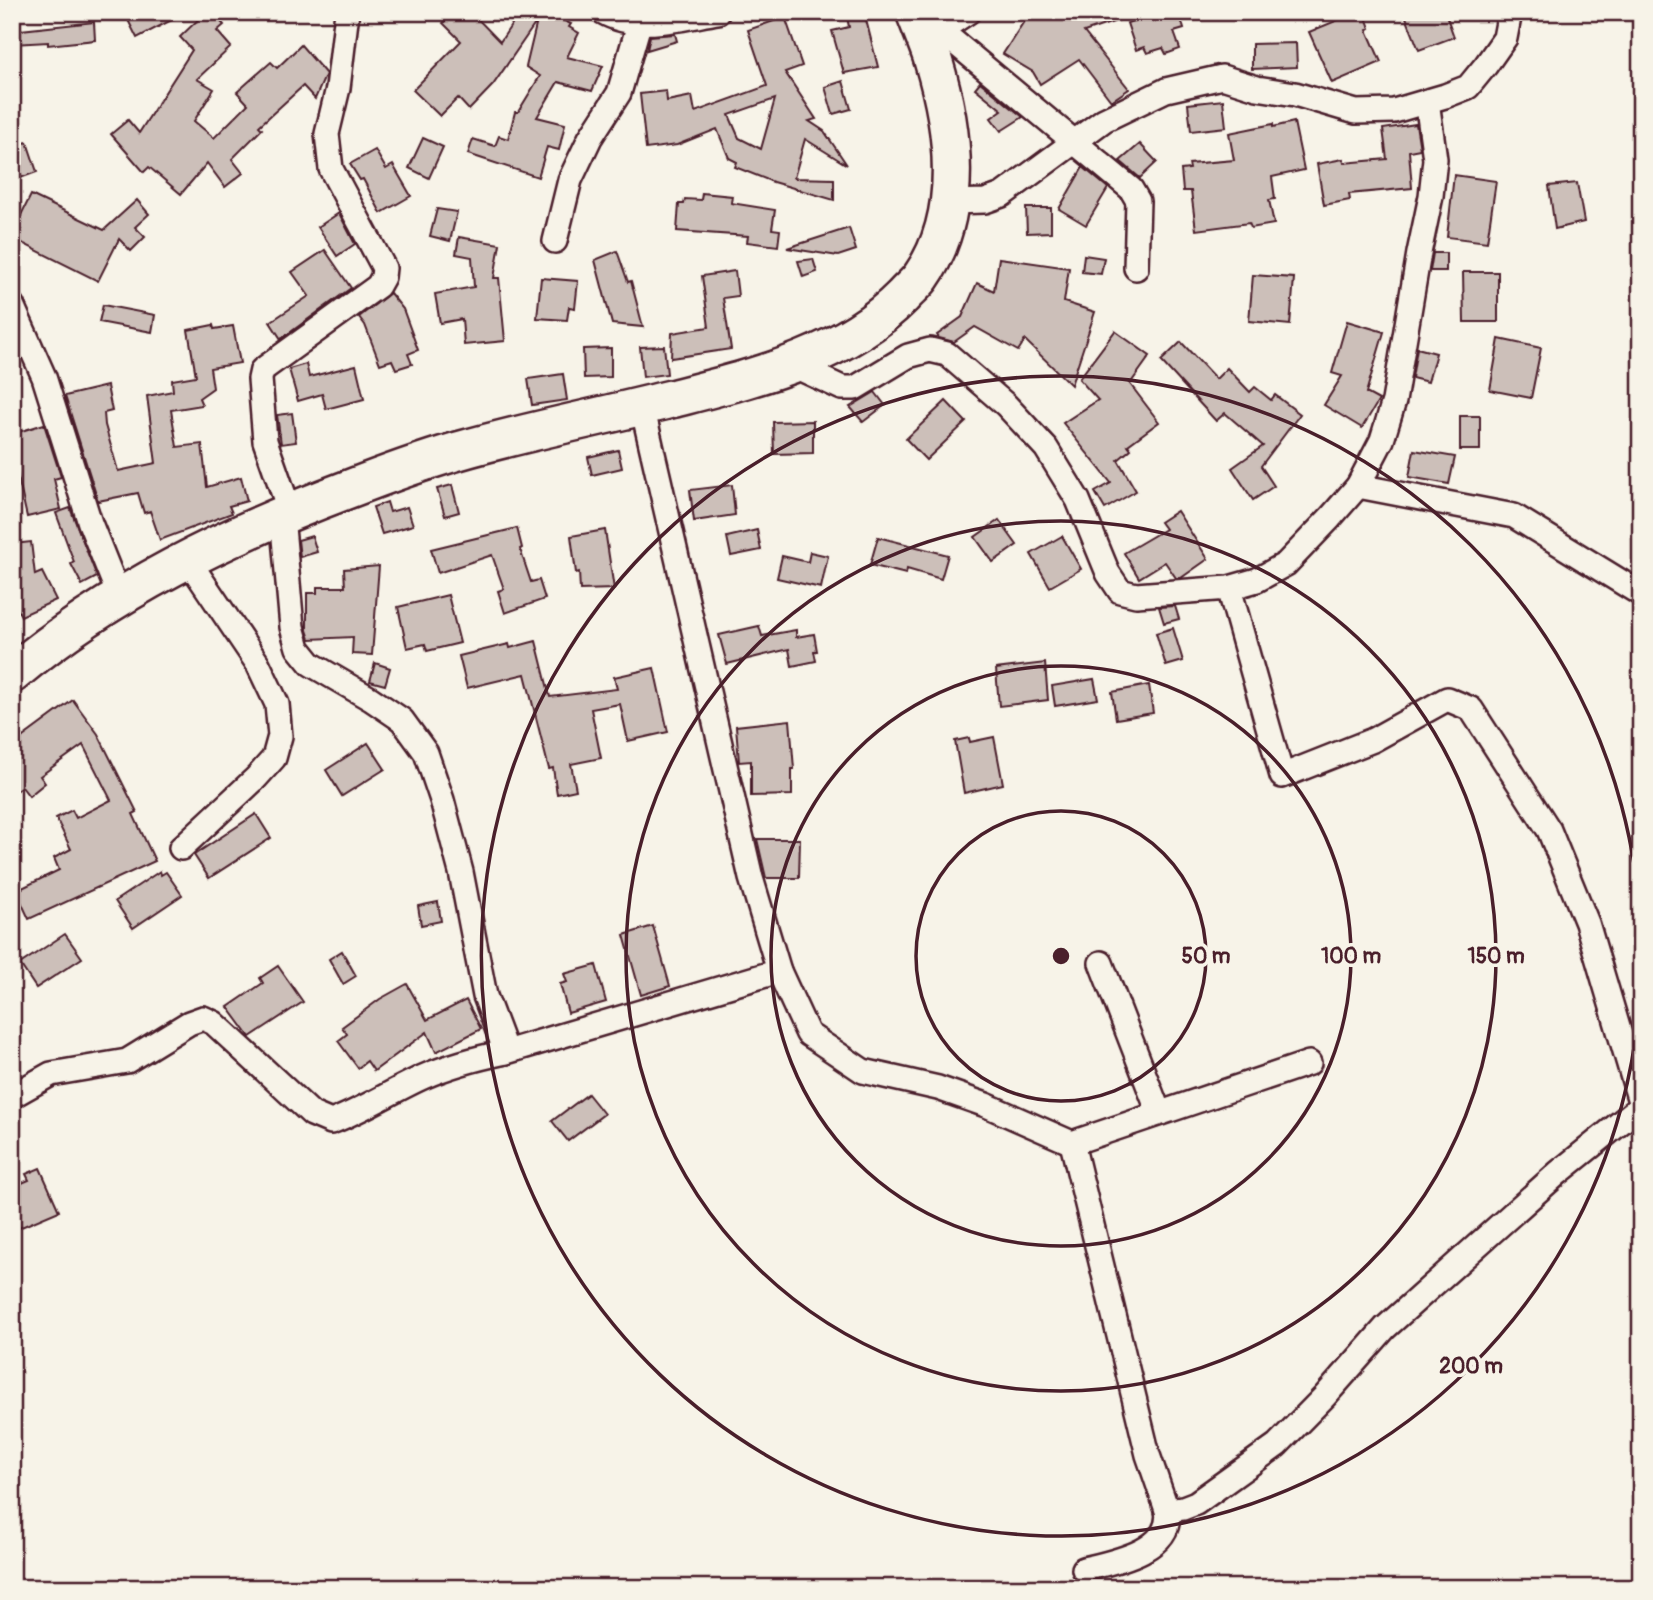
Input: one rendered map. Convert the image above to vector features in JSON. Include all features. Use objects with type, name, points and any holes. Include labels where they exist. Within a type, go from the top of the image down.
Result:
[{"type":"main road","points":[[12,674],[77,624],[120,598],[188,560],[286,514],[458,451],[739,382],[812,356],[847,340],[889,310],[920,277],[941,236],[951,202],[951,158],[927,27]]},
{"type":"street","points":[[347,12],[338,88],[327,134],[331,169],[384,268],[378,286],[262,370],[260,379],[265,441],[286,514],[292,627],[298,648],[311,664],[401,720],[426,753],[461,872],[485,996],[506,1052]]},
{"type":"street","points":[[603,12],[611,17],[639,24],[718,12]]},
{"type":"street","points":[[927,27],[968,12]]},
{"type":"street","points":[[951,202],[985,201],[1002,195],[1104,120],[1166,90],[1222,77],[1356,112],[1394,111],[1427,101],[1468,87],[1505,38],[1510,12]]},
{"type":"street","points":[[555,241],[570,180],[590,138],[619,93],[639,24]]},
{"type":"street","points":[[927,27],[1131,189],[1138,201],[1136,268]]},
{"type":"street","points":[[789,363],[842,388],[855,388],[908,356],[930,349],[947,354],[1006,405],[1046,448],[1078,500],[1108,573],[1120,590],[1136,595],[1229,588],[1257,580],[1286,564],[1357,486],[1382,440],[1394,401],[1431,196],[1435,159],[1427,101]]},
{"type":"street","points":[[12,305],[44,377],[86,510],[120,598]]},
{"type":"street","points":[[642,406],[751,878],[779,971],[808,1034],[863,1071],[938,1088],[986,1105],[1072,1143],[1309,1063]]},
{"type":"street","points":[[1357,486],[1514,516],[1641,594]]},
{"type":"street","points":[[181,848],[274,758],[279,736],[277,704],[258,664],[188,560]]},
{"type":"street","points":[[1167,1510],[1196,1503],[1277,1445],[1385,1328],[1559,1173],[1641,1105],[1587,923],[1549,830],[1471,709],[1447,699],[1373,740],[1282,776],[1229,588]]},
{"type":"street","points":[[1101,963],[1159,1113]]},
{"type":"street","points":[[12,1096],[51,1074],[127,1061],[189,1023],[203,1018],[214,1023],[312,1114],[331,1122],[423,1077],[467,1060],[506,1052],[779,971]]},
{"type":"street","points":[[1072,1143],[1148,1455],[1169,1519],[1165,1534],[1156,1544],[1109,1564],[1084,1569]]},
{"type":"building","points":[[124,12],[187,12],[137,38]]},
{"type":"building","points":[[206,12],[212,12],[224,25],[217,31],[231,47],[197,79],[214,89],[194,121],[214,138],[248,104],[237,92],[271,62],[277,68],[301,45],[326,74],[315,99],[303,86],[259,126],[262,129],[232,159],[243,173],[225,187],[207,163],[181,194],[149,167],[144,172],[111,134],[128,120],[139,133],[192,50],[180,37]]},
{"type":"building","points":[[454,12],[471,12],[500,42],[520,12],[543,12],[571,24],[569,27],[579,33],[567,57],[603,66],[592,91],[558,82],[537,117],[565,124],[559,150],[547,147],[538,177],[468,154],[473,139],[495,146],[499,136],[508,139],[515,112],[518,112],[540,76],[526,67],[537,21],[493,85],[469,110],[458,98],[440,116],[413,90],[461,41],[443,23]]},
{"type":"building","points":[[846,12],[864,12],[878,67],[844,73],[832,31],[849,27]]},
{"type":"building","points":[[1030,12],[1133,12],[1134,15],[1084,32],[1129,89],[1111,101],[1079,59],[1040,84],[1033,72],[1003,54]]},
{"type":"building","points":[[1159,12],[1179,12],[1184,29],[1174,32],[1180,49],[1166,54],[1163,48],[1147,53],[1144,47],[1136,50],[1127,23]]},
{"type":"building","points":[[1341,12],[1364,12],[1370,28],[1367,30],[1381,62],[1332,83],[1309,32],[1343,18]]},
{"type":"building","points":[[1404,12],[1445,12],[1454,37],[1419,50]]},
{"type":"building","points":[[785,17],[802,66],[785,72],[816,119],[809,121],[824,131],[847,165],[805,139],[794,178],[834,179],[834,200],[773,182],[735,167],[737,162],[729,158],[717,129],[677,145],[646,149],[640,94],[666,91],[667,101],[692,96],[695,112],[767,86],[748,30]],"holes":[[[775,99],[761,149],[739,138],[729,115]]]},
{"type":"building","points":[[94,22],[95,40],[48,45],[48,42],[13,44],[12,31]]},
{"type":"building","points":[[675,34],[677,41],[647,50],[650,36]]},
{"type":"building","points":[[1296,43],[1297,67],[1252,69],[1252,44]]},
{"type":"building","points":[[843,81],[851,109],[833,114],[825,87]]},
{"type":"building","points":[[980,82],[1023,117],[1001,131],[991,118],[1002,110],[975,88]]},
{"type":"building","points":[[1223,100],[1226,127],[1191,131],[1188,104]]},
{"type":"building","points":[[1294,122],[1304,170],[1272,177],[1275,199],[1269,200],[1274,224],[1251,228],[1249,223],[1196,230],[1191,191],[1183,191],[1181,170],[1190,169],[1189,164],[1234,160],[1229,133]]},
{"type":"building","points":[[1416,124],[1420,149],[1409,151],[1412,188],[1349,194],[1350,200],[1324,205],[1317,164],[1343,159],[1344,163],[1387,159],[1383,129]]},
{"type":"building","points":[[423,138],[443,147],[429,178],[409,168]]},
{"type":"building","points":[[27,142],[37,172],[12,181],[12,147]]},
{"type":"building","points":[[1140,144],[1157,162],[1140,178],[1120,161]]},
{"type":"building","points":[[375,150],[386,169],[393,165],[411,196],[381,213],[363,179],[360,180],[350,164]]},
{"type":"building","points":[[1083,167],[1108,188],[1086,225],[1059,209]]},
{"type":"building","points":[[1454,175],[1496,181],[1487,242],[1447,237]]},
{"type":"building","points":[[1577,183],[1584,222],[1555,229],[1549,186]]},
{"type":"building","points":[[702,193],[732,196],[731,203],[775,210],[772,229],[780,230],[778,246],[747,242],[748,236],[677,231],[679,204],[684,204],[685,199],[701,200]]},
{"type":"building","points":[[31,195],[104,230],[137,200],[149,214],[135,227],[145,237],[131,251],[119,239],[98,281],[12,238]]},
{"type":"building","points":[[1026,208],[1051,208],[1051,232],[1027,233]]},
{"type":"building","points":[[437,209],[457,212],[450,241],[430,236]]},
{"type":"building","points":[[339,213],[355,244],[337,256],[318,227]]},
{"type":"building","points":[[849,228],[856,250],[838,256],[787,248]]},
{"type":"building","points":[[459,237],[500,244],[494,278],[499,278],[505,341],[464,345],[462,319],[440,323],[435,294],[474,287],[472,257],[456,254]]},
{"type":"building","points":[[325,250],[351,288],[281,339],[270,322],[309,296],[292,272]]},
{"type":"building","points":[[617,251],[628,282],[631,281],[643,327],[612,324],[595,260]]},
{"type":"building","points":[[1433,253],[1446,253],[1446,271],[1430,271]]},
{"type":"building","points":[[1084,255],[1104,258],[1101,274],[1082,272]]},
{"type":"building","points":[[999,258],[1069,268],[1064,302],[1095,312],[1071,385],[1025,340],[1018,351],[975,327],[954,342],[937,335],[962,317],[977,283],[994,291]]},
{"type":"building","points":[[813,259],[817,272],[803,277],[798,261]]},
{"type":"building","points":[[735,271],[738,296],[723,298],[731,349],[671,358],[672,333],[709,327],[702,276]]},
{"type":"building","points":[[1463,272],[1498,272],[1498,322],[1464,322]]},
{"type":"building","points":[[1253,275],[1294,278],[1290,325],[1249,321]]},
{"type":"building","points":[[541,278],[578,281],[575,308],[569,307],[567,320],[537,318]]},
{"type":"building","points":[[390,293],[403,309],[418,350],[408,354],[412,364],[396,369],[392,360],[380,364],[365,325],[359,317]]},
{"type":"building","points":[[103,305],[155,315],[152,332],[99,322]]},
{"type":"building","points":[[1347,321],[1384,332],[1366,393],[1379,400],[1362,428],[1324,405],[1342,376],[1332,373]]},
{"type":"building","points":[[213,325],[214,329],[233,326],[240,363],[210,368],[213,388],[199,398],[202,405],[171,410],[177,447],[202,444],[207,487],[241,477],[247,501],[229,506],[232,513],[160,540],[150,511],[144,513],[138,493],[98,501],[65,396],[107,386],[112,411],[104,413],[105,425],[118,471],[156,463],[147,396],[173,391],[172,380],[196,376],[188,330]]},
{"type":"building","points":[[1115,331],[1150,356],[1130,384],[1159,422],[1128,445],[1131,449],[1118,460],[1136,491],[1105,509],[1095,492],[1111,483],[1063,423],[1098,400],[1079,379]]},
{"type":"building","points":[[1499,339],[1541,348],[1531,398],[1490,390]]},
{"type":"building","points":[[1181,342],[1216,379],[1227,368],[1250,392],[1255,387],[1271,400],[1275,395],[1300,414],[1261,466],[1274,486],[1253,500],[1232,468],[1263,446],[1225,413],[1216,421],[1161,361]]},
{"type":"building","points":[[664,346],[667,374],[643,377],[640,347]]},
{"type":"building","points":[[611,348],[611,377],[584,378],[583,349]]},
{"type":"building","points":[[1417,348],[1436,353],[1428,382],[1412,378]]},
{"type":"building","points":[[306,364],[309,377],[356,365],[364,399],[326,409],[322,394],[298,401],[289,369]]},
{"type":"building","points":[[563,374],[567,400],[532,405],[528,379]]},
{"type":"building","points":[[875,392],[885,405],[863,422],[850,407]]},
{"type":"building","points":[[946,401],[966,422],[926,460],[906,439]]},
{"type":"building","points":[[292,413],[296,442],[281,444],[277,415]]},
{"type":"building","points":[[1460,416],[1480,416],[1480,450],[1460,450]]},
{"type":"building","points":[[813,421],[813,453],[774,454],[773,422]]},
{"type":"building","points":[[44,424],[61,477],[54,479],[61,509],[27,517],[17,473],[12,474],[12,434]]},
{"type":"building","points":[[618,450],[622,468],[592,475],[588,457]]},
{"type":"building","points":[[1414,450],[1455,457],[1449,484],[1409,477]]},
{"type":"building","points":[[452,485],[459,512],[445,516],[437,489]]},
{"type":"building","points":[[732,485],[735,515],[694,521],[690,490]]},
{"type":"building","points":[[387,502],[390,512],[407,507],[413,525],[382,534],[373,507]]},
{"type":"building","points":[[70,508],[97,577],[82,585],[71,564],[74,562],[56,513]]},
{"type":"building","points":[[1177,511],[1208,559],[1181,578],[1176,578],[1165,562],[1139,578],[1124,553],[1165,529],[1160,522]]},
{"type":"building","points":[[999,520],[1017,545],[993,562],[975,537]]},
{"type":"building","points":[[517,528],[522,548],[520,549],[531,582],[539,580],[545,599],[505,613],[498,591],[504,589],[492,555],[438,573],[431,549]]},
{"type":"building","points":[[605,530],[614,589],[580,590],[571,536]]},
{"type":"building","points":[[757,530],[761,550],[731,556],[727,537]]},
{"type":"building","points":[[312,536],[317,552],[300,557],[298,540]]},
{"type":"building","points":[[1062,536],[1081,569],[1050,587],[1031,554]]},
{"type":"building","points":[[878,537],[948,555],[941,579],[907,569],[906,574],[870,565]]},
{"type":"building","points":[[31,542],[35,575],[42,572],[56,600],[21,616],[12,598],[12,586],[19,583],[14,544]]},
{"type":"building","points":[[810,552],[828,556],[821,588],[777,578],[782,556],[808,562]]},
{"type":"building","points":[[379,566],[372,655],[352,654],[353,637],[310,639],[307,630],[307,593],[317,593],[317,587],[345,587],[344,569]]},
{"type":"building","points":[[448,595],[460,643],[427,651],[425,644],[407,648],[398,607]]},
{"type":"building","points":[[1175,606],[1179,619],[1164,623],[1159,607]]},
{"type":"building","points":[[759,626],[762,636],[796,630],[796,637],[814,634],[816,661],[792,666],[789,649],[727,664],[719,635]]},
{"type":"building","points":[[1173,628],[1183,661],[1166,666],[1156,633]]},
{"type":"building","points":[[536,641],[550,697],[617,689],[614,677],[654,668],[668,732],[628,741],[620,704],[591,709],[601,758],[571,764],[576,790],[557,794],[553,768],[549,769],[525,674],[467,688],[459,656],[509,644],[510,648]]},
{"type":"building","points":[[375,663],[390,668],[385,685],[370,681]]},
{"type":"building","points":[[1045,663],[1048,700],[999,706],[996,669]]},
{"type":"building","points":[[1094,679],[1098,699],[1055,706],[1052,686]]},
{"type":"building","points":[[1149,685],[1153,713],[1116,719],[1112,692]]},
{"type":"building","points":[[73,700],[98,734],[137,812],[133,814],[155,861],[29,919],[16,891],[59,870],[54,858],[71,849],[56,818],[72,810],[76,818],[111,800],[83,745],[40,776],[45,783],[29,796],[22,787],[12,794],[12,745]]},
{"type":"building","points":[[790,720],[794,769],[792,795],[751,796],[751,761],[739,762],[736,726]]},
{"type":"building","points":[[994,737],[1003,784],[964,793],[955,741],[969,738],[970,742]]},
{"type":"building","points":[[368,743],[385,769],[342,796],[326,770]]},
{"type":"building","points":[[256,814],[271,838],[209,878],[194,855]]},
{"type":"building","points":[[757,839],[800,839],[799,878],[766,878]]},
{"type":"building","points":[[160,871],[161,875],[166,872],[182,895],[133,928],[115,901]]},
{"type":"building","points":[[438,902],[441,921],[421,925],[418,906]]},
{"type":"building","points":[[653,926],[670,986],[641,995],[624,935]]},
{"type":"building","points":[[65,934],[82,958],[36,988],[20,964]]},
{"type":"building","points":[[342,951],[356,976],[343,984],[329,959]]},
{"type":"building","points":[[596,965],[606,1002],[568,1013],[560,984],[567,982],[564,974]]},
{"type":"building","points":[[278,966],[303,1002],[250,1037],[228,1007],[263,983],[260,978]]},
{"type":"building","points":[[407,984],[427,1020],[466,1000],[481,1029],[436,1052],[427,1032],[374,1071],[367,1061],[358,1068],[338,1041],[347,1034],[342,1027],[380,999]]},
{"type":"building","points":[[588,1094],[604,1114],[568,1141],[552,1121]]},
{"type":"building","points":[[40,1168],[59,1211],[12,1231],[12,1192],[19,1189],[17,1185],[29,1180],[26,1174]]}]
